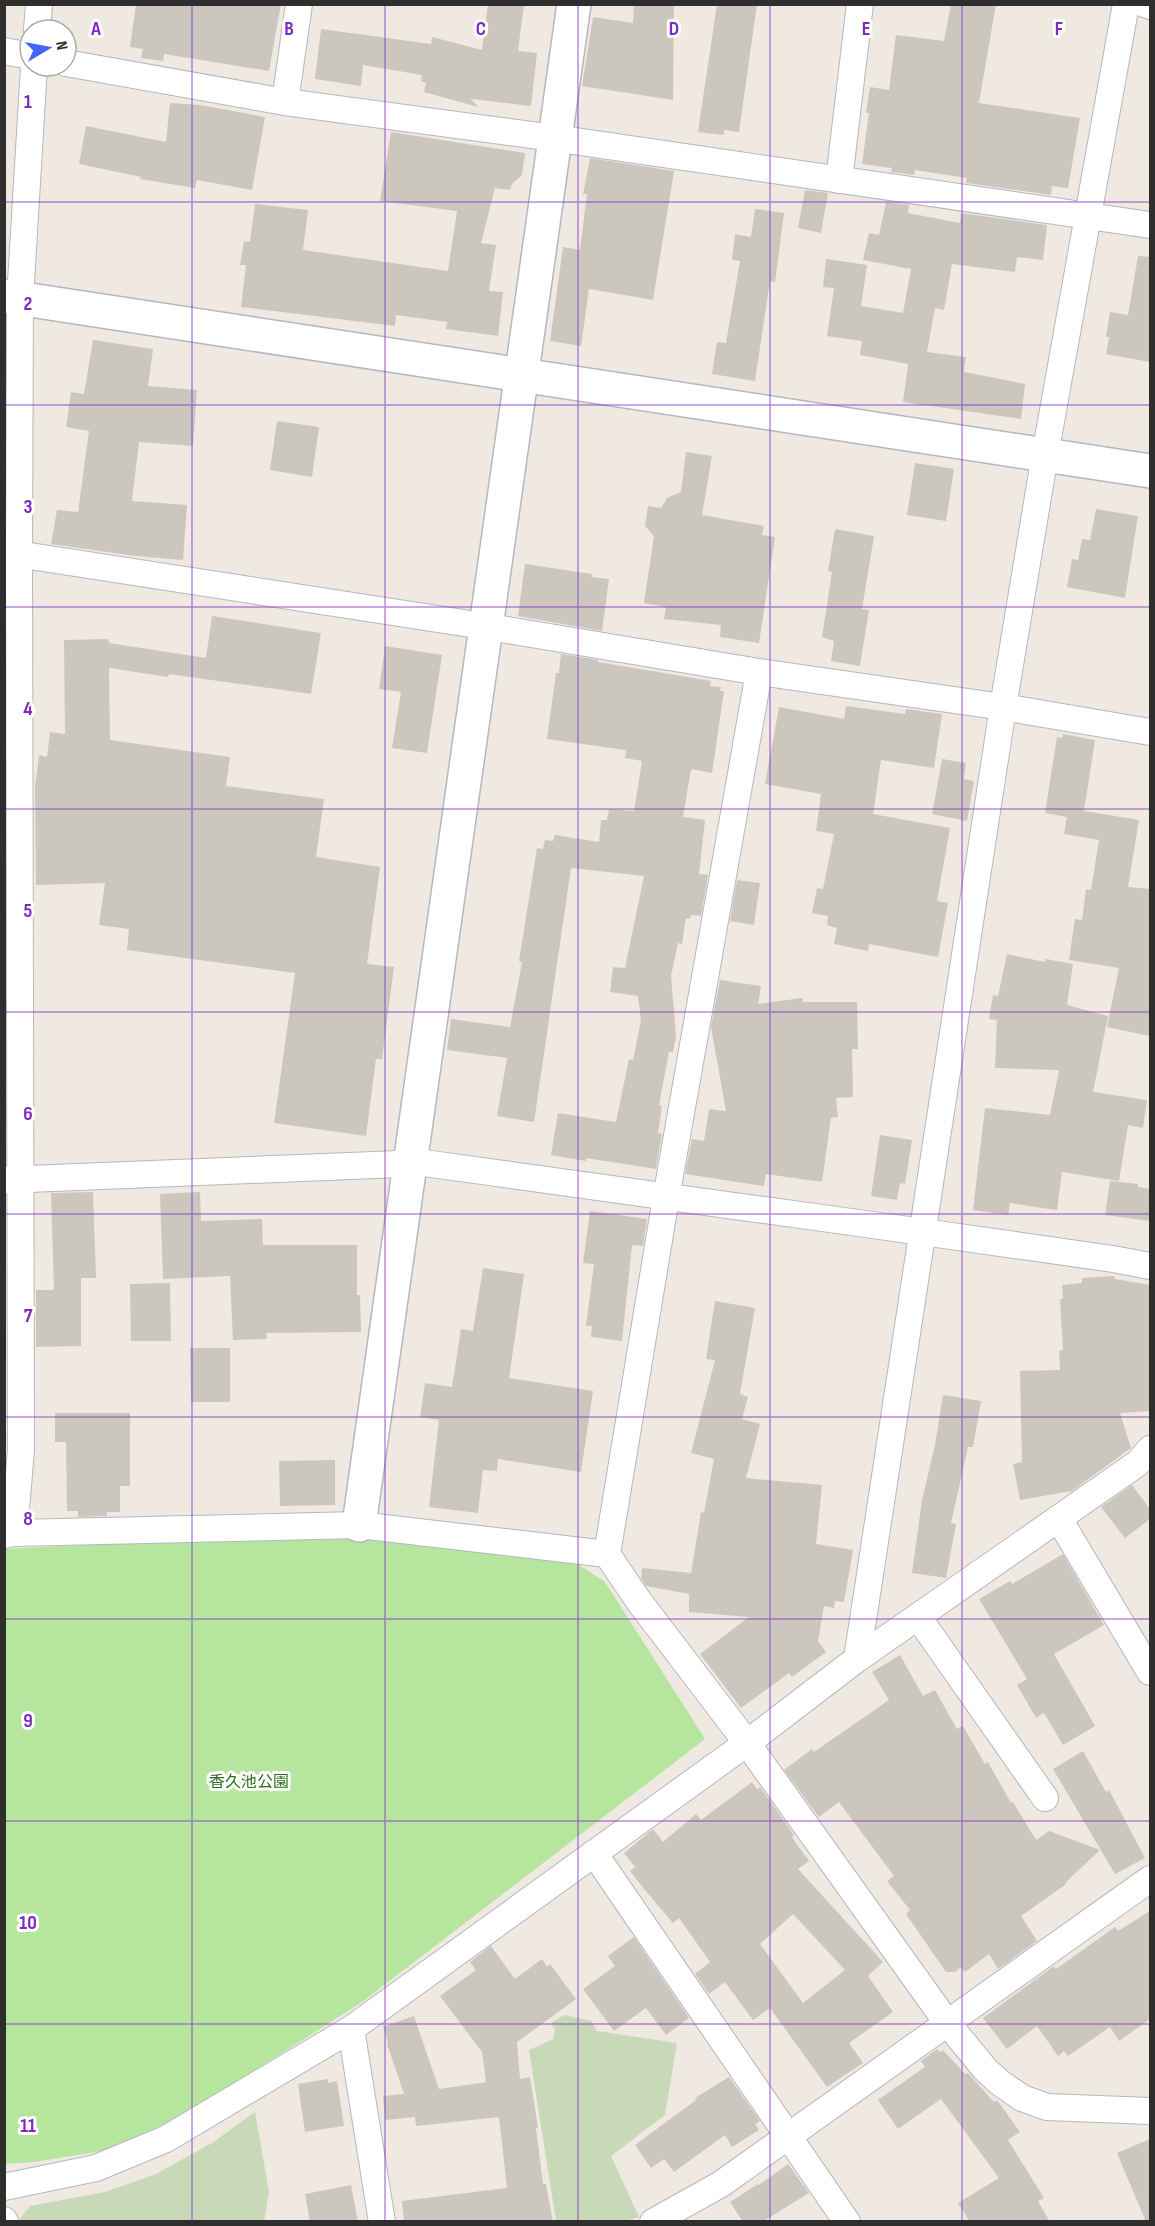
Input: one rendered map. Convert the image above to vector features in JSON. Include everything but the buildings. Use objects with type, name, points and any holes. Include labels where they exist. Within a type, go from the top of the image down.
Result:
[{"type":"street","points":[[285,102],[299,4]]},
{"type":"street","points":[[359,1525],[483,626],[574,4]]},
{"type":"street","points":[[839,180],[860,4]]},
{"type":"street","points":[[857,1659],[1003,707],[1045,455],[1126,4]]},
{"type":"street","points":[[1144,4],[1150,6]]},
{"type":"street","points":[[78,65],[285,102],[554,138],[1150,225]]},
{"type":"street","points":[[33,78],[13,297],[13,1180],[21,1450],[9,1534],[359,1525],[607,1554]]},
{"type":"street","points":[[13,297],[1150,471]]},
{"type":"street","points":[[12,554],[483,626],[759,672],[1003,707],[1150,732]]},
{"type":"street","points":[[759,672],[666,1198],[607,1554],[638,1599],[747,1743],[948,2024],[985,2069],[1022,2098],[1047,2107],[1150,2110]]},
{"type":"street","points":[[13,1180],[424,1163],[1150,1266]]},
{"type":"street","points":[[4,2187],[96,2168],[166,2139],[351,2029],[747,1743],[857,1659],[1138,1463],[1150,1449]]},
{"type":"street","points":[[1059,1519],[1150,1672]]},
{"type":"street","points":[[918,1617],[1045,1798]]},
{"type":"street","points":[[594,1853],[848,2222]]},
{"type":"street","points":[[653,2222],[721,2184],[1150,1879]]},
{"type":"street","points":[[351,2029],[382,2222]]},
{"type":"green space","name":"香久池公園","points":[[331,1532],[567,1557],[605,1582],[705,1739],[362,2002],[183,2116],[102,2151],[34,2162],[5,2164],[5,1549]]},
{"type":"green space","points":[[564,2015],[591,2021],[597,2031],[677,2043],[665,2115],[611,2156],[639,2217],[625,2221],[556,2221],[529,2050],[553,2039],[555,2030],[551,2023]]},
{"type":"green space","points":[[255,2112],[269,2192],[264,2221],[17,2222],[30,2206],[105,2192],[156,2174],[212,2143]]}]
